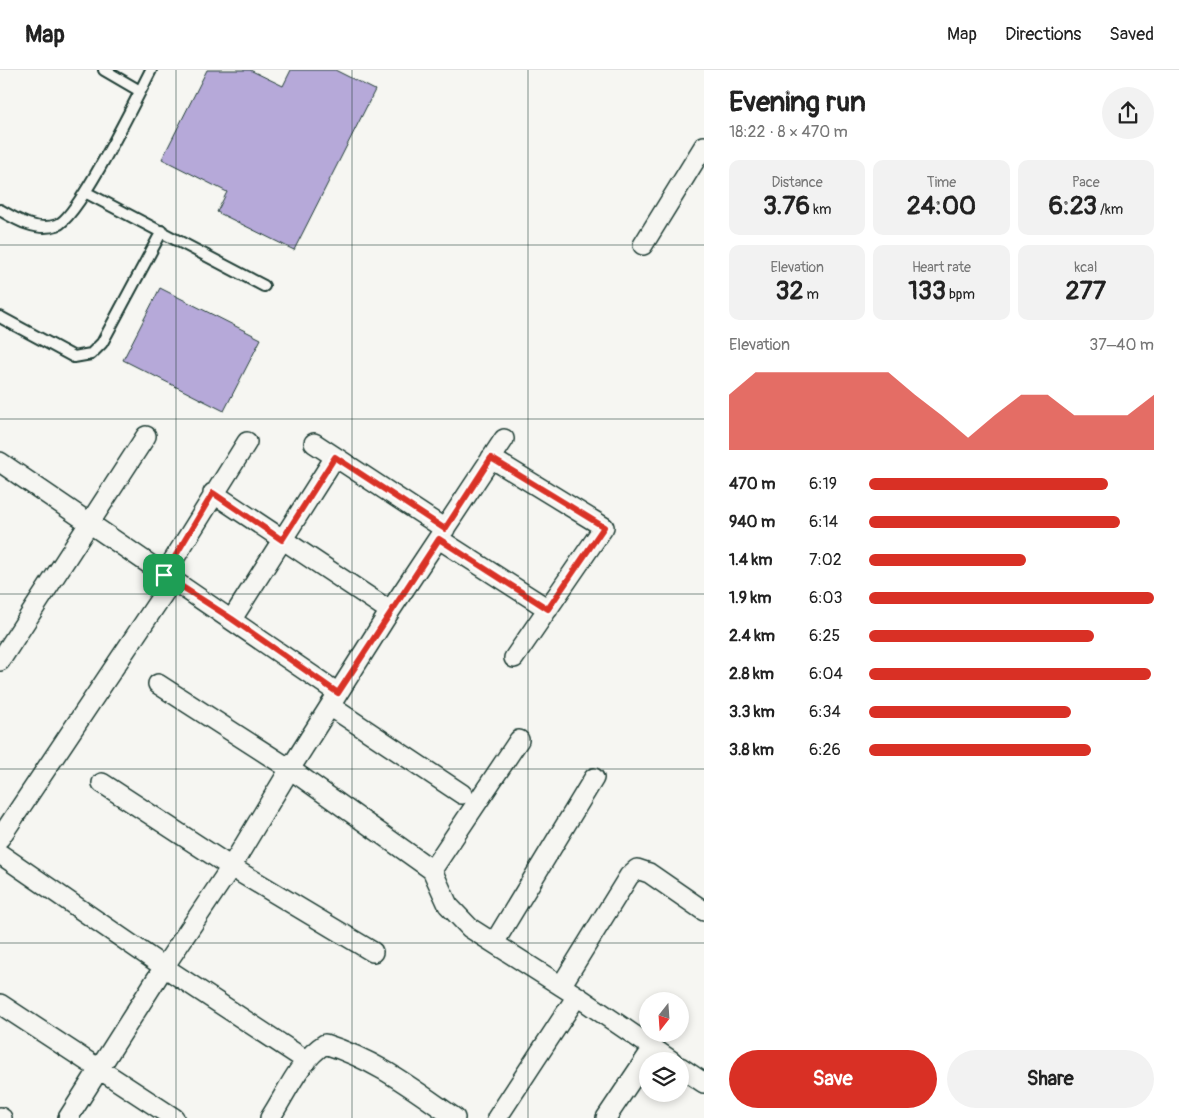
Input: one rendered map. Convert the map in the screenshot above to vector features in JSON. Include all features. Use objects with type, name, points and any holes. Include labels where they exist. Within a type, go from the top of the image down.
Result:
[{"type":"street","points":[[644,245],[704,146]]},
{"type":"street","points":[[0,661],[89,521],[146,436]]},
{"type":"street","points":[[68,1118],[164,967],[231,867],[290,769],[390,611],[504,439]]},
{"type":"street","points":[[0,838],[168,578],[213,493],[247,442]]},
{"type":"street","points":[[314,443],[548,609]]},
{"type":"street","points":[[232,619],[335,457]]},
{"type":"street","points":[[491,458],[604,527],[514,658]]},
{"type":"street","points":[[3,470],[89,521],[168,578],[232,619],[334,699],[462,794]]},
{"type":"street","points":[[213,493],[390,611]]},
{"type":"street","points":[[158,684],[290,769],[432,870],[448,905],[470,928],[577,996],[659,1052]]},
{"type":"street","points":[[432,870],[519,740]]},
{"type":"street","points":[[494,943],[594,778]]},
{"type":"street","points":[[102,783],[231,867],[373,952]]},
{"type":"street","points":[[0,854],[164,967],[307,1061]]},
{"type":"street","points":[[561,986],[629,876],[638,869],[649,873],[704,911]]},
{"type":"street","points":[[497,1118],[577,996]]},
{"type":"street","points":[[0,1004],[174,1118]]},
{"type":"street","points":[[270,1118],[315,1050],[325,1044],[356,1054],[383,1068],[455,1118]]},
{"type":"street","points":[[606,1118],[653,1048]]},
{"type":"street","points":[[689,1073],[704,1083]]},
{"type":"lane","points":[[104,70],[140,91]]},
{"type":"lane","points":[[0,210],[21,222],[36,226],[50,227],[66,221],[85,192],[151,70]]},
{"type":"lane","points":[[85,192],[264,286]]},
{"type":"lane","points":[[0,317],[74,357],[91,354],[102,343],[162,231]]},
{"type":"building","points":[[207,70],[250,70],[283,86],[291,70],[335,70],[375,90],[294,250],[217,212],[227,192],[162,159]]},
{"type":"building","points":[[160,288],[261,339],[224,411],[123,360]]},
{"type":"route","points":[[335,457],[445,529],[491,458],[604,527],[548,609],[439,539],[338,693],[232,619],[164,575],[213,493],[282,540],[335,457]]}]
